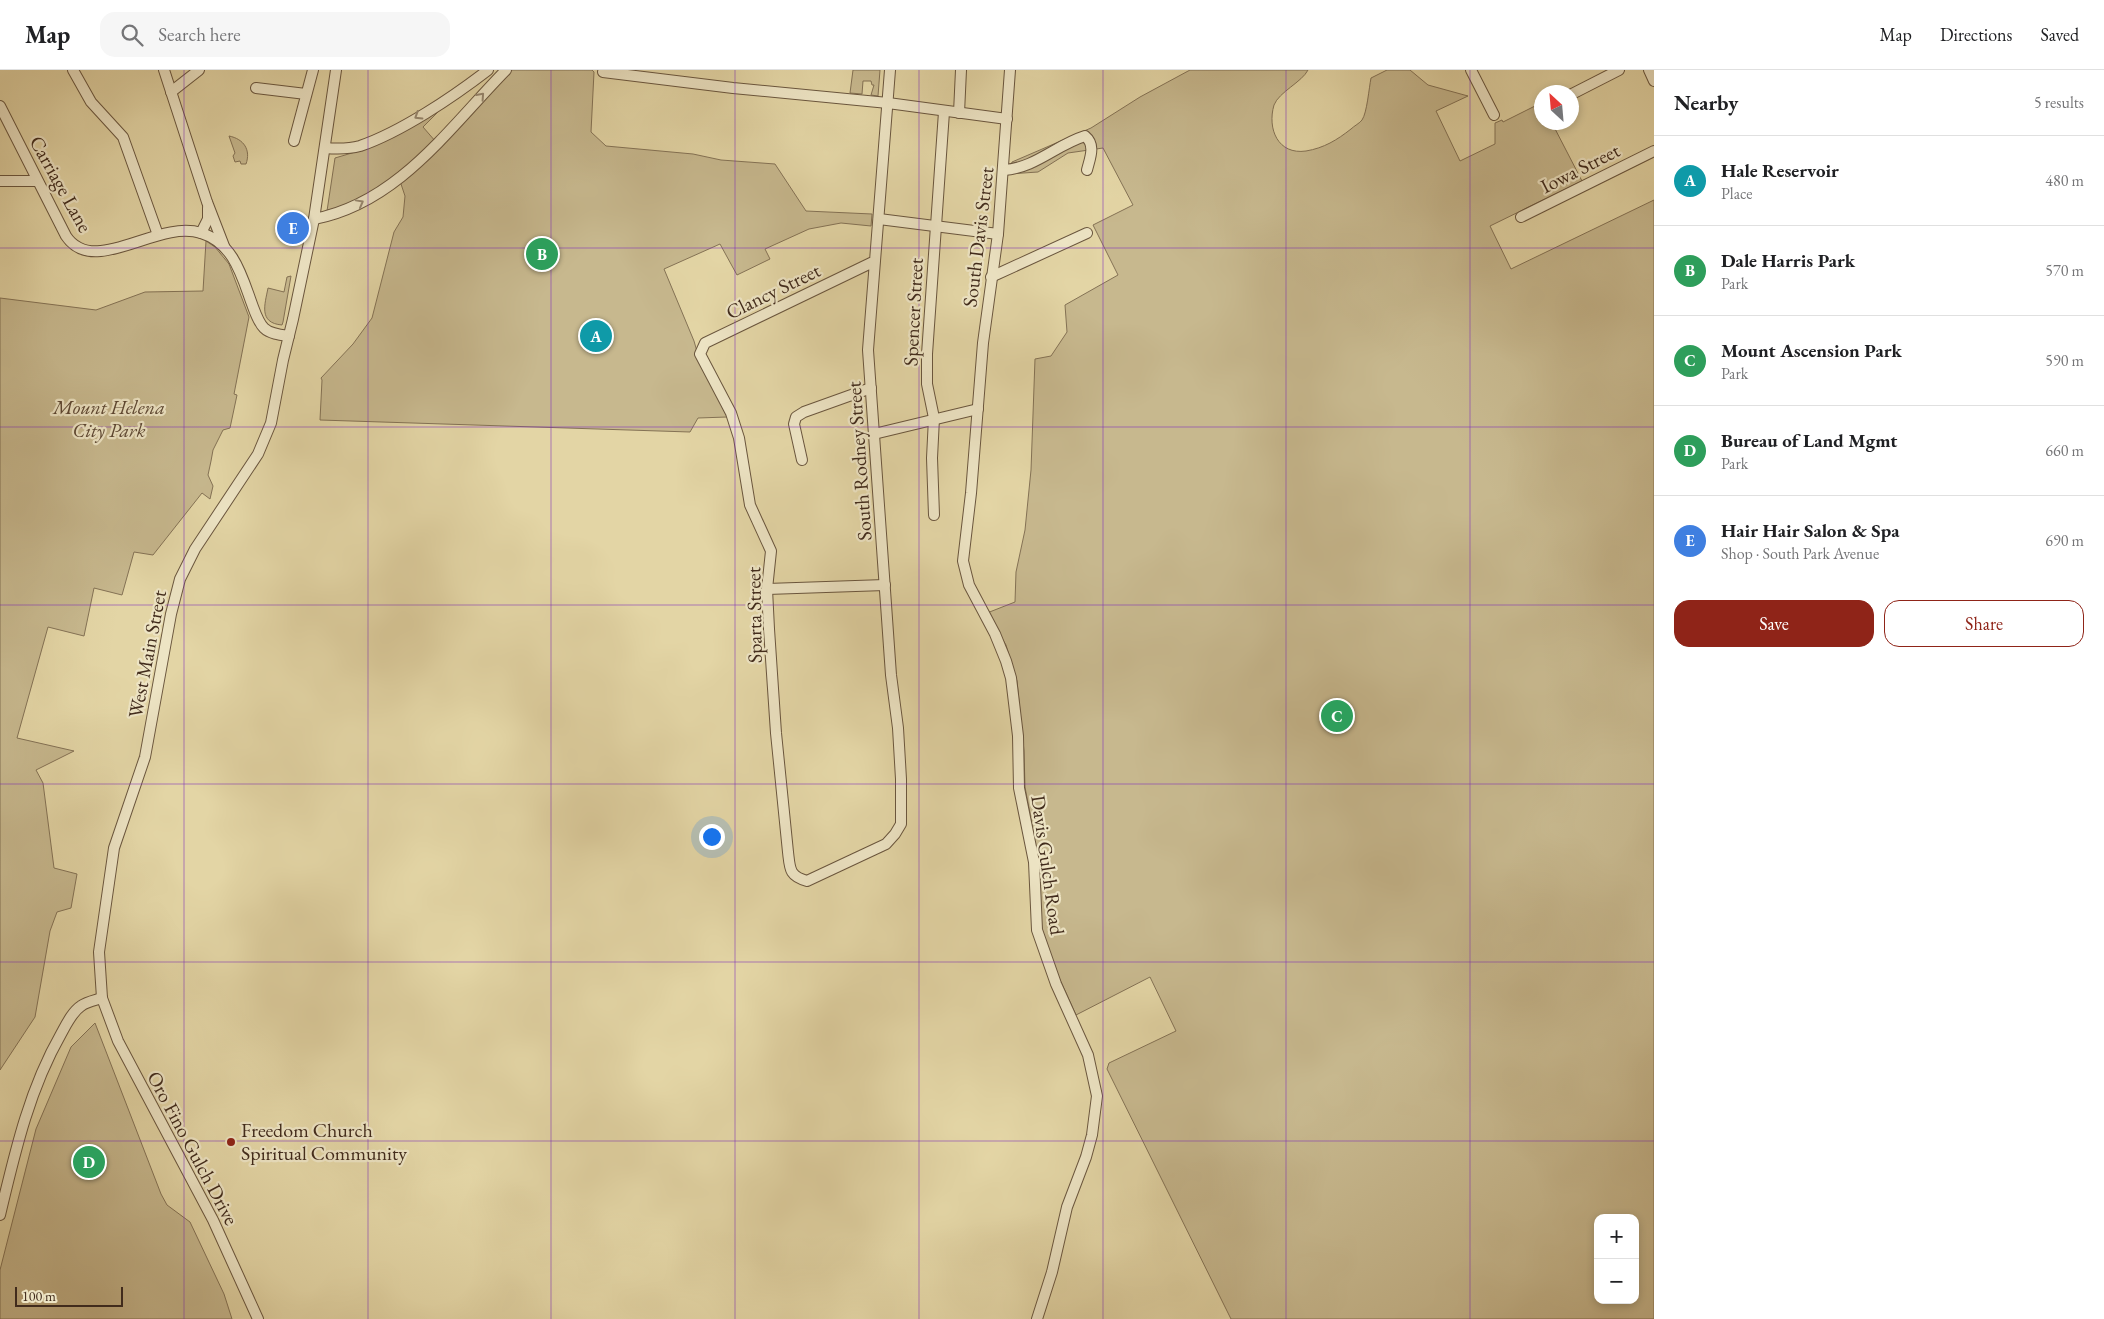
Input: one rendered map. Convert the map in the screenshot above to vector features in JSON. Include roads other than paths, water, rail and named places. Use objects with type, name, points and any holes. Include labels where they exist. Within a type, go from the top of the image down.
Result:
[{"type":"street","points":[[72,70],[87,96],[123,137],[158,235]]},
{"type":"street","points":[[164,70],[207,202],[225,248]]},
{"type":"street","points":[[171,92],[198,70]]},
{"type":"street","points":[[294,141],[313,70]]},
{"type":"street","name":"West Main Street","points":[[102,998],[99,946],[114,848],[145,757],[176,590],[184,569],[195,549],[263,444],[271,423],[314,219],[336,70]]},
{"type":"street","points":[[325,148],[340,149],[360,146],[401,127],[488,70]]},
{"type":"street","points":[[314,219],[332,216],[354,206],[405,173],[440,143],[506,70]]},
{"type":"street","name":"South Rodney Street","points":[[796,878],[806,881],[886,844],[901,824],[901,779],[868,350],[890,70]]},
{"type":"street","points":[[959,113],[961,70]]},
{"type":"street","points":[[1010,72],[1019,70]]},
{"type":"street","points":[[1471,70],[1494,115]]},
{"type":"street","points":[[1579,90],[1619,70]]},
{"type":"street","points":[[1649,70],[1654,81]]},
{"type":"street","points":[[603,72],[668,75],[1007,119]]},
{"type":"street","name":"South Davis Street","points":[[978,409],[983,343],[998,234],[1010,72]]},
{"type":"street","points":[[256,88],[306,94]]},
{"type":"street","name":"Carriage Lane","points":[[0,106],[66,236],[81,250],[96,253],[158,235],[183,231],[201,233],[225,248],[238,267],[257,318],[264,328],[278,335],[289,336]]},
{"type":"street","name":"Spencer Street","points":[[934,514],[932,458],[934,418],[927,384],[927,354],[944,112]]},
{"type":"street","points":[[1004,170],[1019,169],[1070,141],[1085,136],[1091,144],[1092,152],[1087,170]]},
{"type":"street","name":"Iowa Street","points":[[1521,217],[1654,151]]},
{"type":"street","points":[[0,181],[37,181]]},
{"type":"street","points":[[201,233],[208,219],[207,202]]},
{"type":"street","points":[[879,219],[998,234]]},
{"type":"street","points":[[991,277],[1087,233]]},
{"type":"street","name":"Clancy Street","points":[[704,362],[700,354],[705,343],[875,261]]},
{"type":"street","name":"Sparta Street","points":[[704,362],[731,413],[739,438],[750,505],[770,552],[767,589],[777,742],[790,870],[796,878]]},
{"type":"street","points":[[802,460],[794,424],[796,417],[804,412],[871,388]]},
{"type":"street","points":[[874,434],[934,418],[978,409]]},
{"type":"street","name":"Davis Gulch Road","points":[[978,409],[970,510],[963,554],[964,568],[972,592],[1003,652],[1011,678],[1018,736],[1019,788],[1034,862],[1037,930],[1056,984],[1088,1056],[1097,1096],[1092,1136],[1067,1207],[1052,1272],[1037,1319]]},
{"type":"street","points":[[767,589],[885,585]]},
{"type":"street","points":[[0,1215],[32,1093],[52,1051],[73,1015],[80,1006],[102,998]]},
{"type":"street","name":"Oro Fino Gulch Drive","points":[[102,998],[128,1064],[213,1220],[257,1316]]},
{"type":"place","name":"Hair Hair Salon & Spa","points":[[293,228]]},
{"type":"place","name":"Dale Harris Park","points":[[542,254]]},
{"type":"place","name":"Hale Reservoir","points":[[596,336]]},
{"type":"place","name":"Mount Ascension Park","points":[[1337,716]]},
{"type":"place","name":"Freedom Church Spiritual Community","points":[[231,1142]]},
{"type":"place","name":"Bureau of Land Mgmt","points":[[89,1162]]},
{"type":"park label","name":"Mount Helena City Park","points":[[109,418]]}]
